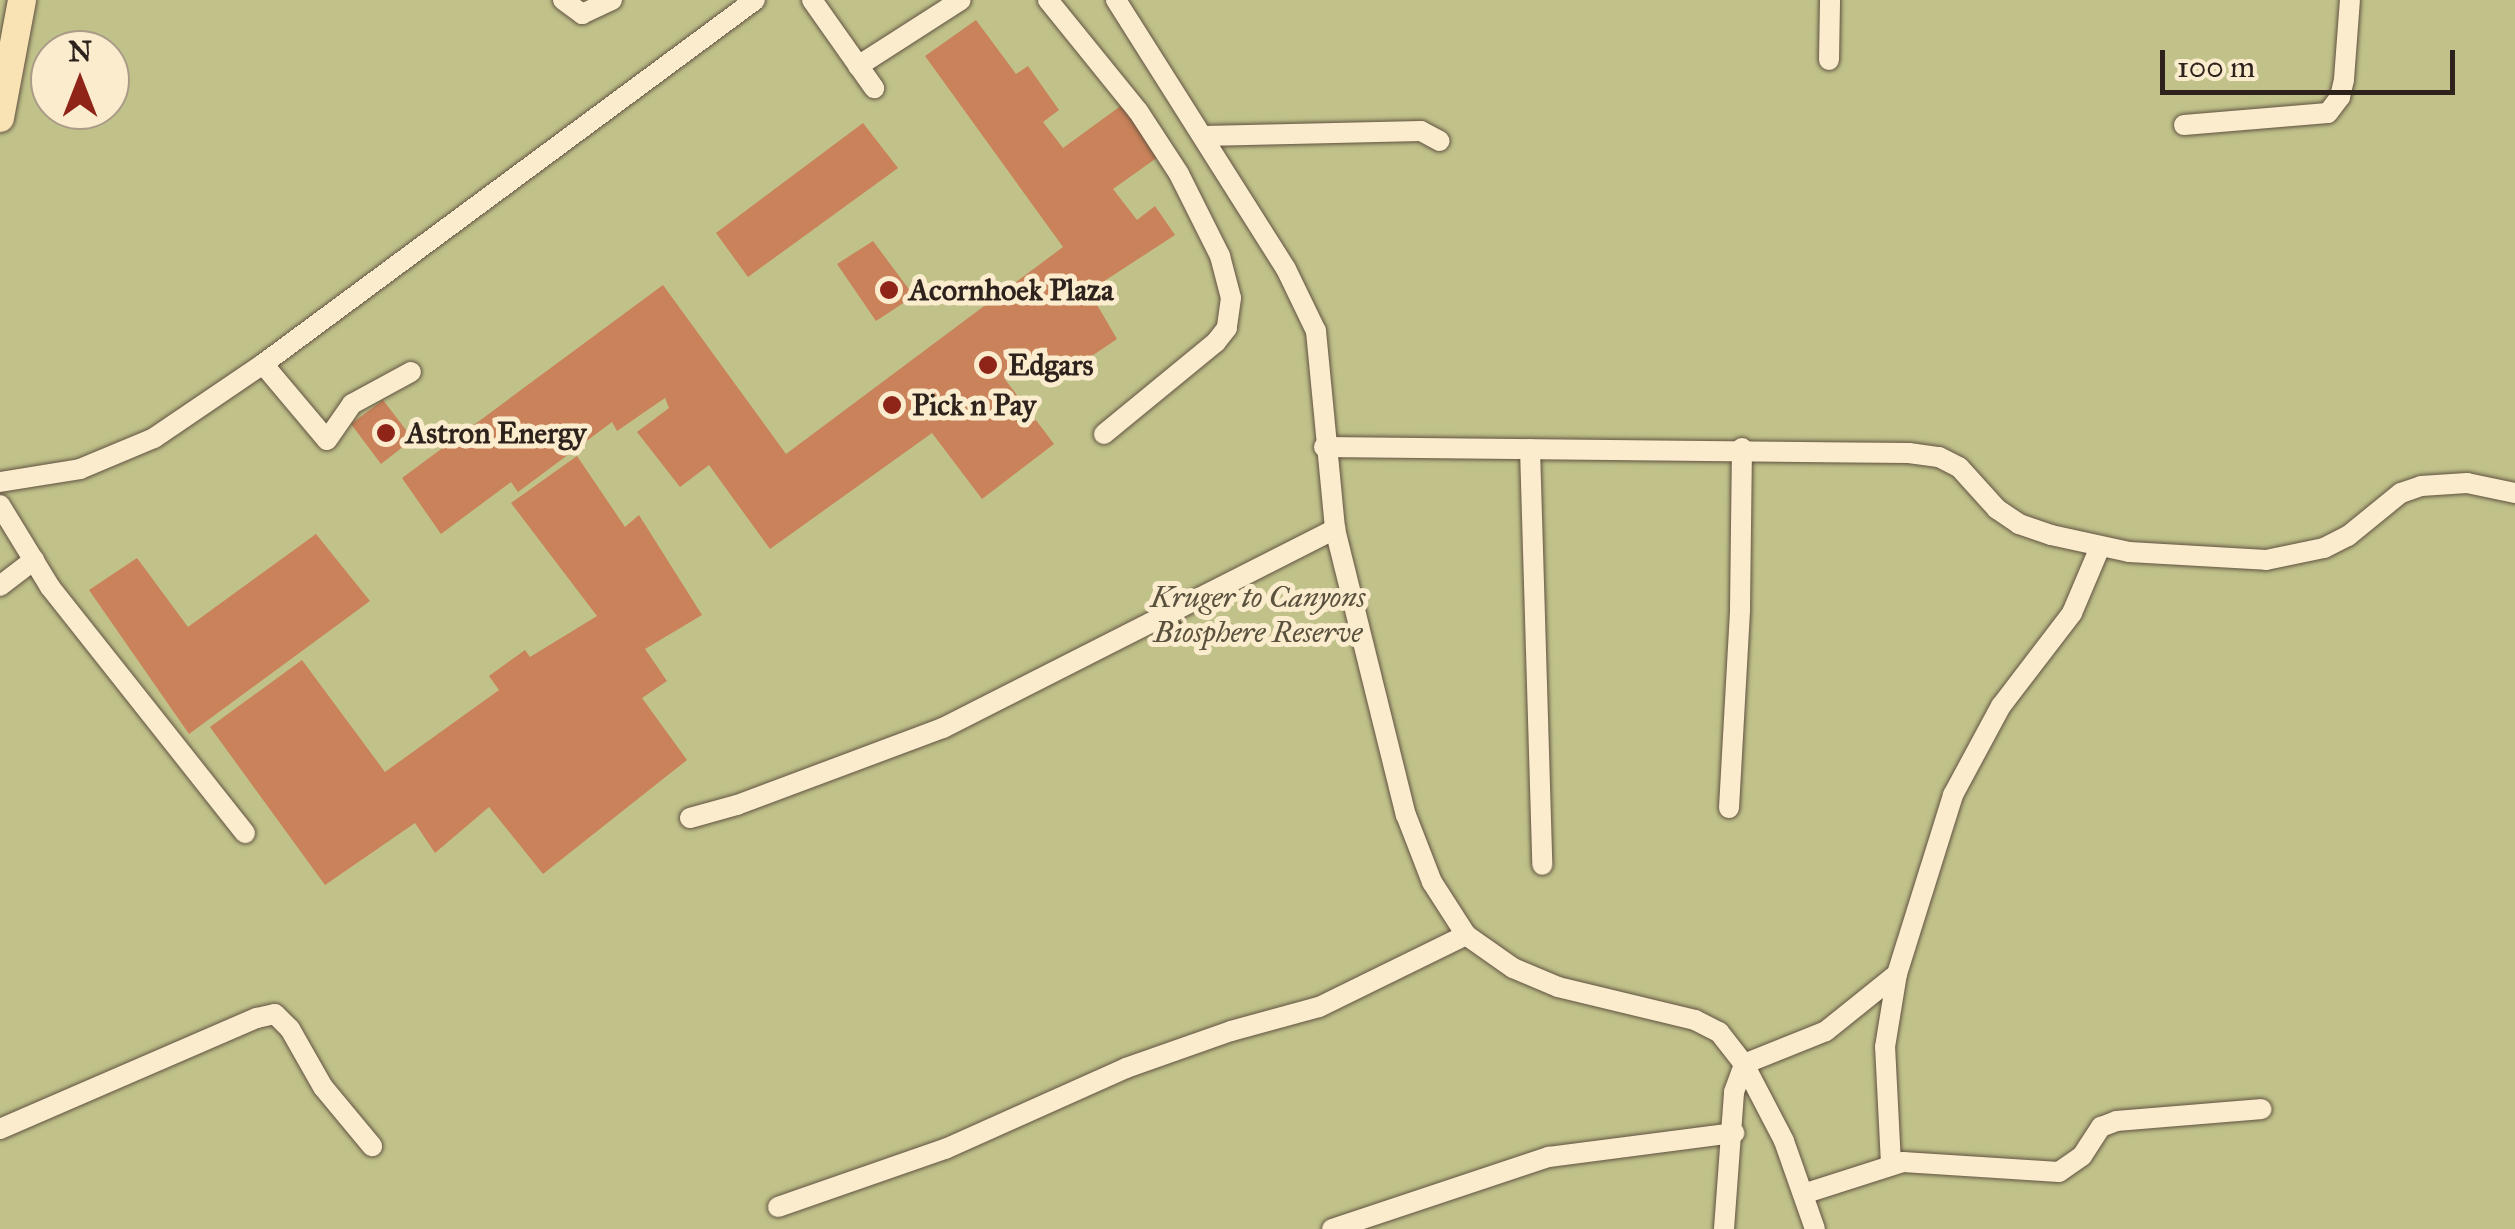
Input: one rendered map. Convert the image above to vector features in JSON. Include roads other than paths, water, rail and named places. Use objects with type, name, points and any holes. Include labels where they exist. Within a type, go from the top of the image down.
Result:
[{"type":"main road","points":[[0,118],[22,0]]},
{"type":"street","points":[[563,0],[582,14],[612,0]]},
{"type":"street","points":[[0,482],[56,474],[113,458],[154,438],[263,364],[755,0]]},
{"type":"street","points":[[812,0],[874,88]]},
{"type":"street","points":[[858,66],[961,0]]},
{"type":"street","points":[[1048,0],[1138,111],[1179,174],[1220,256],[1230,298],[1227,328],[1216,342],[1104,434]]},
{"type":"street","points":[[1116,0],[1308,309],[1318,350],[1324,447],[1335,529],[1406,814],[1432,882],[1466,936],[1514,968],[1558,987],[1696,1020],[1719,1032],[1744,1064],[1784,1141],[1815,1229]]},
{"type":"street","points":[[1829,60],[1830,0]]},
{"type":"street","points":[[2184,125],[2328,113],[2340,97],[2344,79],[2350,0]]},
{"type":"street","points":[[1204,136],[1421,131],[1440,142]]},
{"type":"street","points":[[263,364],[327,440],[352,404],[410,372]]},
{"type":"street","points":[[1324,447],[1742,448],[1939,457],[1958,467],[1997,509],[2019,524],[2100,548],[2266,560],[2324,548],[2348,536],[2401,494],[2422,486],[2467,482],[2515,493]]},
{"type":"street","points":[[1729,808],[1743,534],[1742,448]]},
{"type":"street","points":[[1530,449],[1542,865]]},
{"type":"street","points":[[0,505],[29,564],[245,833]]},
{"type":"street","points":[[690,818],[737,805],[943,728],[1335,529]]},
{"type":"street","points":[[1890,1164],[1885,1047],[1897,974],[1954,795],[2001,706],[2072,613],[2100,548]]},
{"type":"street","points":[[0,566],[29,564]]},
{"type":"street","points":[[0,586],[29,564]]},
{"type":"street","points":[[778,1207],[945,1148],[1126,1068],[1231,1031],[1318,1008],[1466,936]]},
{"type":"street","points":[[1724,1229],[1734,1092],[1744,1064],[1826,1031],[1897,974]]},
{"type":"street","points":[[0,1129],[257,1018],[275,1014],[290,1030],[323,1087],[372,1146]]},
{"type":"street","points":[[1802,1194],[1890,1164],[1930,1162],[2058,1172],[2082,1156],[2101,1127],[2117,1122],[2262,1108]]},
{"type":"street","points":[[1332,1229],[1549,1157],[1734,1132]]},
{"type":"place","name":"Acornhoek Plaza","points":[[889,290]]},
{"type":"place","name":"Edgars","points":[[988,365]]},
{"type":"place","name":"Pick n Pay","points":[[892,405]]},
{"type":"place","name":"Astron Energy","points":[[386,433]]},
{"type":"park label","name":"Kruger to Canyons Biosphere Reserve","points":[[1258,614]]}]
